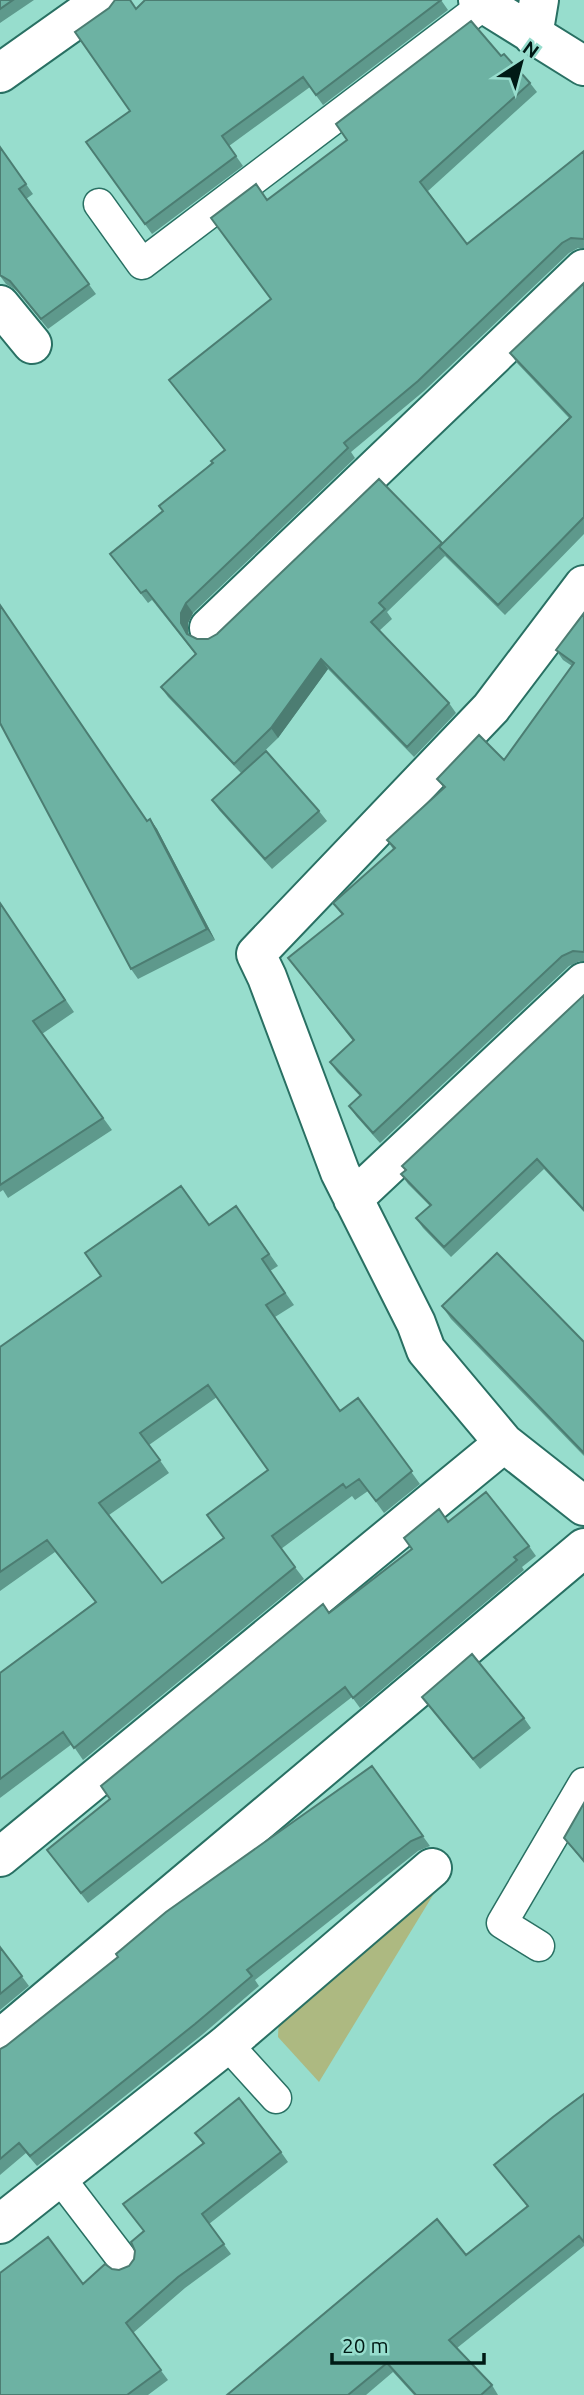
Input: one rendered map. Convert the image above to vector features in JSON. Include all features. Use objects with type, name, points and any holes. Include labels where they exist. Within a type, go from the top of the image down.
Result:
[{"type":"street","points":[[0,73],[103,0]]},
{"type":"street","points":[[481,2],[536,18],[584,66]]},
{"type":"street","points":[[209,628],[584,269]]},
{"type":"street","points":[[0,306],[32,344]]},
{"type":"street","points":[[584,585],[491,708],[256,954],[267,976],[340,1172],[416,1323],[426,1350],[504,1443],[584,1506]]},
{"type":"street","points":[[353,1199],[584,982]]},
{"type":"street","points":[[0,1857],[504,1443]]},
{"type":"street","points":[[0,2039],[584,1548]]},
{"type":"street","points":[[0,2224],[226,2044],[432,1868]]},
{"type":"lane","points":[[99,204],[142,264],[481,2]]},
{"type":"lane","points":[[540,1945],[502,1923],[584,1783]]},
{"type":"lane","points":[[226,2044],[276,2098]]},
{"type":"lane","points":[[60,2178],[125,2263]]},
{"type":"green space","points":[[444,1877],[319,2082],[278,2037],[279,2014]]},
{"type":"building","points":[[0,0],[13,0],[0,9]]},
{"type":"building","points":[[115,0],[130,0],[136,9],[145,0],[441,0],[316,95],[303,77],[222,136],[236,156],[145,224],[86,142],[130,111],[75,32],[109,8]]},
{"type":"building","points":[[471,21],[501,56],[504,54],[530,83],[420,182],[467,244],[584,151],[584,239],[571,238],[562,243],[418,381],[344,443],[348,448],[186,603],[181,613],[181,623],[187,634],[197,639],[208,639],[217,634],[379,479],[442,543],[379,603],[385,609],[371,622],[449,703],[407,747],[321,659],[271,728],[234,764],[161,687],[196,654],[146,590],[141,593],[110,554],[163,511],[159,506],[213,463],[211,461],[225,450],[169,380],[271,299],[211,218],[256,184],[267,200],[347,140],[336,124]]},
{"type":"building","points":[[0,147],[26,184],[19,189],[89,284],[41,319],[10,281],[0,275]]},
{"type":"building","points":[[584,283],[584,517],[498,605],[439,547],[571,417],[510,353]]},
{"type":"building","points":[[0,605],[147,821],[150,819],[207,929],[131,969],[0,723]]},
{"type":"building","points":[[584,613],[584,952],[573,951],[562,956],[373,1133],[349,1106],[361,1095],[330,1062],[354,1040],[288,958],[343,914],[333,903],[395,848],[387,840],[445,787],[437,779],[479,735],[504,760],[574,663],[556,650]]},
{"type":"building","points":[[266,751],[319,811],[265,859],[212,800]]},
{"type":"building","points":[[0,903],[65,1000],[33,1021],[103,1118],[0,1185]]},
{"type":"building","points":[[584,995],[584,1210],[537,1159],[444,1247],[416,1218],[431,1205],[401,1174],[406,1170],[402,1166]]},
{"type":"building","points":[[181,1186],[209,1225],[236,1206],[269,1254],[262,1259],[285,1293],[266,1305],[340,1411],[358,1398],[412,1471],[376,1501],[359,1479],[346,1488],[343,1484],[272,1536],[295,1567],[74,1748],[63,1732],[0,1779],[0,1673],[96,1602],[47,1540],[0,1572],[0,1347],[101,1276],[85,1253]],"holes":[[[208,1385],[268,1470],[207,1515],[224,1538],[162,1583],[99,1503],[160,1460],[140,1433]]]},
{"type":"building","points":[[497,1253],[584,1342],[584,1453],[442,1306]]},
{"type":"building","points":[[486,1492],[529,1546],[514,1557],[517,1560],[353,1698],[345,1687],[81,1893],[47,1850],[110,1799],[101,1786],[323,1604],[329,1613],[412,1549],[404,1538],[439,1509],[448,1522]]},
{"type":"building","points":[[472,1654],[524,1718],[473,1759],[422,1697]]},
{"type":"building","points":[[372,1766],[423,1836],[411,1841],[247,1970],[252,1976],[30,2156],[19,2143],[0,2159],[0,2049],[118,1957],[116,1954],[166,1912]]},
{"type":"building","points":[[584,1803],[584,1861],[564,1838]]},
{"type":"building","points":[[0,1947],[22,1976],[0,1994]]},
{"type":"building","points":[[584,2094],[584,2242],[579,2236],[449,2340],[492,2385],[481,2395],[416,2395],[387,2363],[348,2395],[227,2395],[437,2219],[466,2255],[528,2206],[494,2165]]},
{"type":"building","points":[[239,2098],[281,2152],[202,2214],[224,2244],[178,2277],[126,2323],[161,2370],[127,2395],[0,2395],[0,2273],[48,2237],[83,2284],[105,2264],[119,2270],[129,2266],[135,2251],[131,2242],[144,2231],[123,2204],[204,2143],[195,2133]]}]
